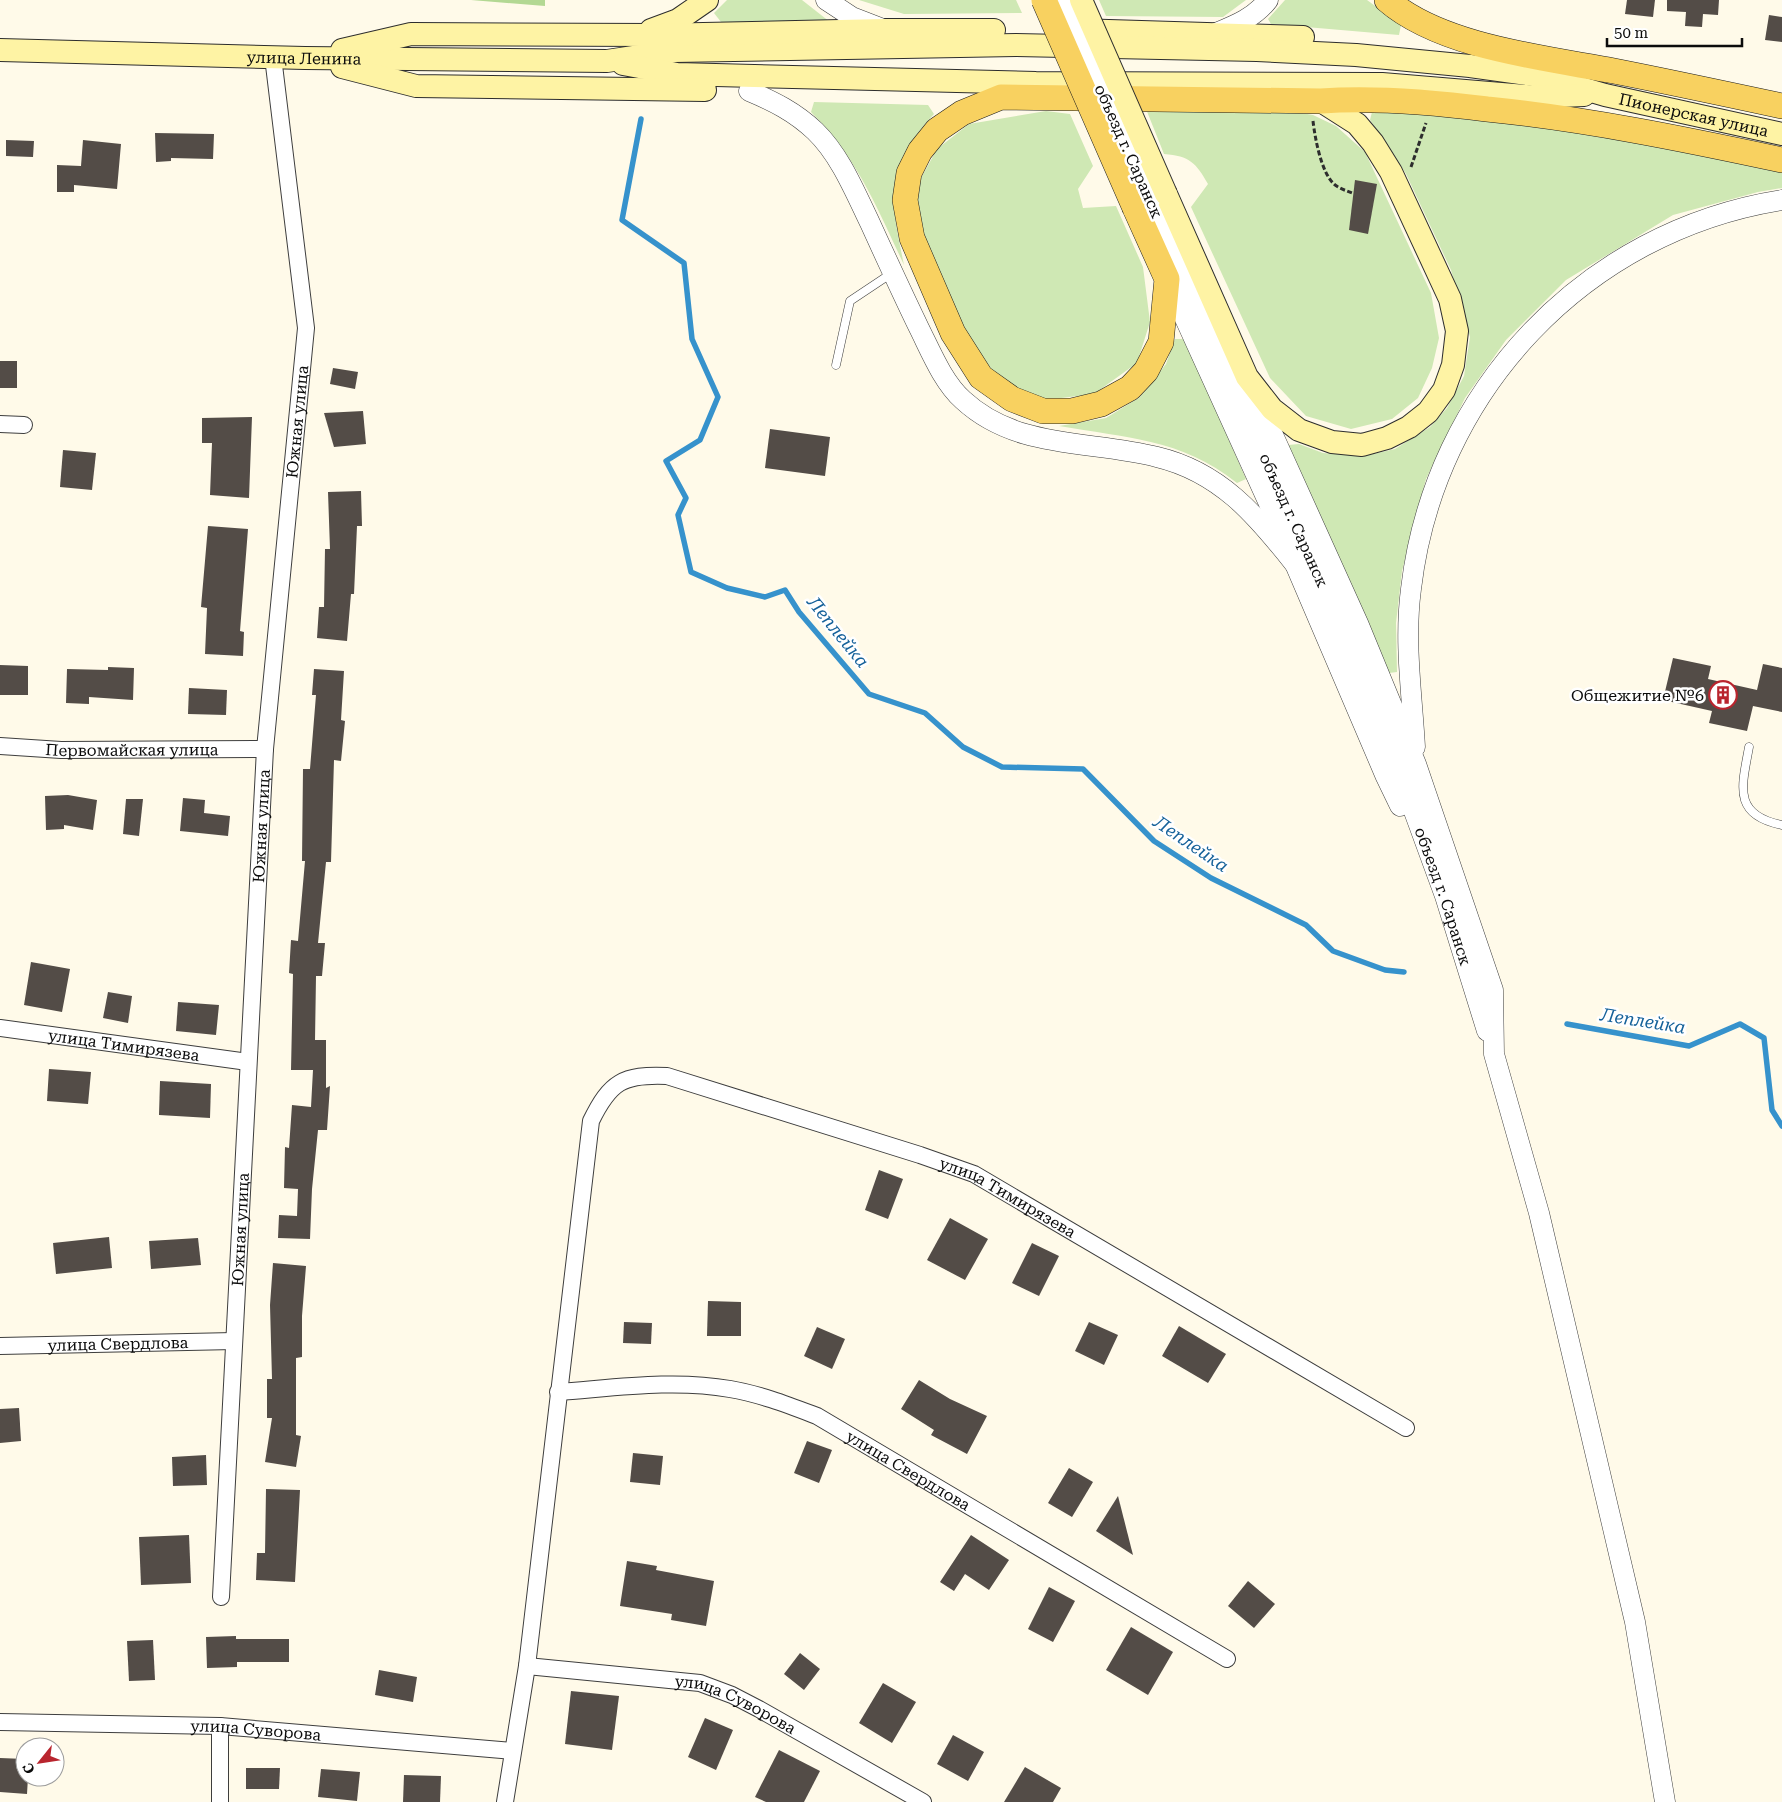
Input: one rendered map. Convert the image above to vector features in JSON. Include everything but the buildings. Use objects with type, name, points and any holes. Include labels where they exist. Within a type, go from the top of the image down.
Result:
[{"type":"main road","points":[[635,35],[678,20],[707,0]]},
{"type":"main road","points":[[1044,0],[1247,377],[1272,409],[1299,430],[1332,442],[1362,445],[1387,438],[1409,427],[1428,412],[1444,390],[1453,365],[1457,331],[1450,299],[1439,272],[1397,185],[1373,143],[1357,124],[1316,101]]},
{"type":"main road","points":[[1001,97],[962,113],[937,130],[920,152],[909,173],[905,200],[912,238],[949,325],[981,377],[1012,399],[1043,411],[1072,411],[1101,404],[1130,388],[1146,370],[1161,342],[1167,279],[1150,200],[1081,0]]},
{"type":"main road","points":[[1387,0],[1442,32],[1525,55],[1614,71],[1782,106]]},
{"type":"main road","points":[[305,58],[410,34],[635,35],[885,30],[1120,30],[1270,35],[1525,55]]},
{"type":"main road","points":[[607,61],[674,51],[1016,45],[1257,50],[1356,55],[1470,66],[1540,76],[1605,95]]},
{"type":"main road","name":"улица Ленина","points":[[0,50],[305,58],[607,61]]},
{"type":"main road","points":[[305,58],[416,86],[1001,97],[1316,101],[1360,98],[1431,103],[1567,117],[1782,160]]},
{"type":"main road","points":[[607,61],[677,74],[1036,83],[1382,84],[1537,97],[1605,95]]},
{"type":"main road","name":"Пионерская улица","points":[[1605,95],[1782,134]]},
{"type":"street","points":[[826,0],[852,17],[885,30]]},
{"type":"street","name":"объезд г. Саранск","points":[[1062,0],[1336,613],[1397,766],[1439,881],[1494,1054]]},
{"type":"street","points":[[1216,33],[1240,23],[1260,10],[1268,0]]},
{"type":"street","name":"Южная улица","points":[[221,1597],[265,749],[306,328],[273,57]]},
{"type":"street","points":[[749,91],[775,102],[798,116],[816,132],[836,158],[856,193],[942,371],[952,388],[973,408],[1001,426],[1036,438],[1157,457],[1205,476],[1230,493],[1258,518],[1294,563]]},
{"type":"street","points":[[1416,764],[1407,645],[1410,590],[1417,546],[1439,474],[1456,437],[1483,390],[1511,354],[1541,323],[1573,293],[1609,266],[1668,233],[1709,217],[1753,205],[1782,200]]},
{"type":"street","points":[[1167,279],[1294,563],[1386,777],[1439,881]]},
{"type":"street","points":[[1247,377],[1354,615],[1416,764],[1493,990],[1494,1054],[1539,1213],[1635,1622],[1665,1802]]},
{"type":"street","points":[[0,424],[24,425]]},
{"type":"street","name":"Первомайская улица","points":[[0,746],[61,750],[265,749]]},
{"type":"street","name":"улица Тимирязева","points":[[0,1028],[248,1062]]},
{"type":"street","name":"улица Тимирязева","points":[[505,1802],[527,1666],[591,1122],[602,1099],[620,1082],[643,1075],[667,1076],[920,1154],[974,1174],[1406,1428]]},
{"type":"street","name":"улица Свердлова","points":[[0,1346],[234,1341]]},
{"type":"street","name":"улица Свердлова","points":[[558,1392],[685,1384],[729,1388],[777,1400],[817,1416],[1227,1659]]},
{"type":"street","name":"улица Суворова","points":[[527,1666],[700,1683],[732,1695],[759,1709],[923,1802]]},
{"type":"street","name":"улица Суворова","points":[[0,1722],[220,1726],[512,1751]]},
{"type":"street","points":[[220,1726],[220,1802]]},
{"type":"lane","points":[[836,365],[850,301],[893,272]]},
{"type":"lane","points":[[1749,747],[1742,789],[1749,809],[1767,822],[1782,826]]},
{"type":"path","points":[[1316,101],[1315,138],[1324,166],[1334,185],[1352,193]]},
{"type":"path","points":[[1397,185],[1414,163],[1431,103]]},
{"type":"green space","points":[[471,0],[545,0],[545,6]]},
{"type":"green space","points":[[727,0],[802,0],[830,22],[721,22],[714,13]]},
{"type":"green space","points":[[859,0],[1016,0],[1022,13],[904,14]]},
{"type":"green space","points":[[1099,0],[1246,0],[1223,17],[1106,16]]},
{"type":"green space","points":[[1285,0],[1367,0],[1401,25],[1399,35],[1271,24],[1268,19]]},
{"type":"green space","points":[[814,102],[928,105],[934,114],[906,151],[895,185],[896,221],[904,265],[865,184],[841,147],[811,112]]},
{"type":"green space","points":[[1146,109],[1278,109],[1313,115],[1336,126],[1365,152],[1431,293],[1439,338],[1432,368],[1418,398],[1392,419],[1351,429],[1306,416],[1270,378],[1191,207],[1208,184],[1200,171],[1191,162],[1180,157],[1164,154]]},
{"type":"green space","points":[[1046,111],[1070,114],[1093,166],[1078,189],[1083,208],[1116,206],[1143,267],[1150,322],[1137,363],[1094,394],[1045,400],[1001,381],[965,335],[924,238],[915,189],[937,149],[969,124]]},
{"type":"green space","points":[[1372,112],[1424,114],[1579,132],[1681,150],[1782,171],[1782,188],[1758,192],[1673,215],[1566,280],[1506,340],[1465,398],[1426,479],[1402,571],[1396,623],[1397,672],[1389,673],[1288,445],[1299,444],[1323,453],[1364,456],[1395,449],[1430,427],[1447,408],[1464,376],[1470,337],[1451,270],[1406,174],[1370,120]]},
{"type":"green space","points":[[1175,339],[1185,339],[1246,479],[1237,483],[1216,468],[1195,457],[1152,442],[1059,426],[1106,418],[1140,397],[1166,364]]},
{"type":"waterway","name":"Леплейка","points":[[641,119],[622,220],[684,263],[692,339],[718,397],[700,440],[666,461],[686,498],[678,515],[691,572],[727,588],[765,597],[785,590],[799,612],[869,694],[925,713],[963,747],[1002,767],[1083,769],[1154,841],[1211,878],[1306,925],[1333,951],[1385,970],[1404,972]]},
{"type":"waterway","name":"Леплейка","points":[[1567,1024],[1689,1046],[1740,1024],[1764,1038],[1772,1110],[1782,1126]]},
{"type":"place","name":"Общежитие №6","points":[[1723,695]]}]
